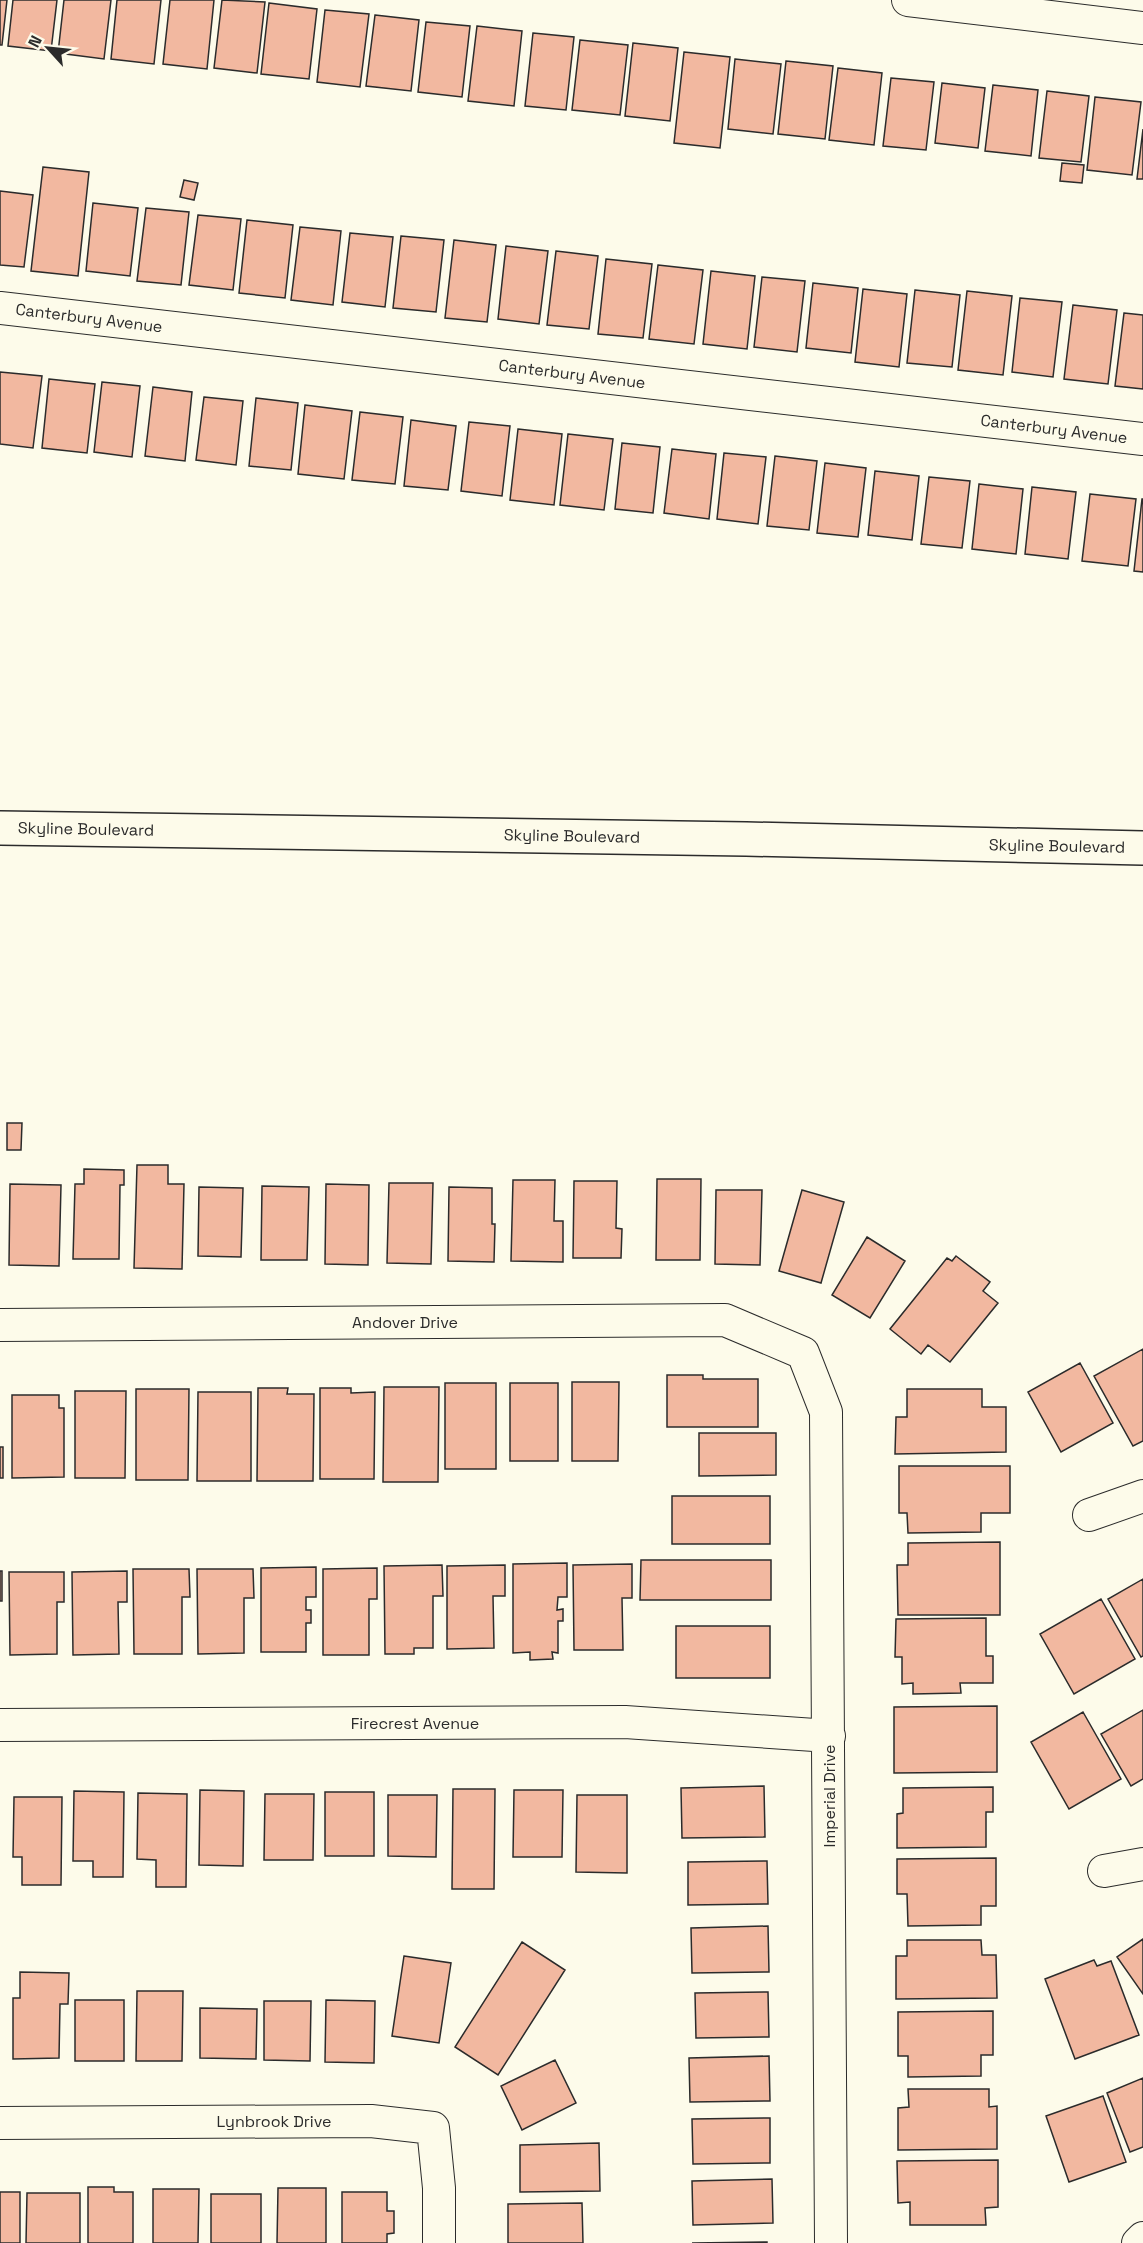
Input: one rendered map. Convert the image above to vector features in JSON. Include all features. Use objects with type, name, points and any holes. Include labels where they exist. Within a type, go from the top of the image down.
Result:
[{"type":"main road","name":"Skyline Boulevard","points":[[0,828],[746,839],[1143,849]]},
{"type":"street","points":[[908,0],[1143,28]]},
{"type":"street","name":"Canterbury Avenue","points":[[0,308],[1143,439]]},
{"type":"street","name":"Andover Drive","points":[[0,1325],[725,1320],[803,1353]]},
{"type":"street","name":"Imperial Drive","points":[[803,1353],[826,1412],[831,2243]]},
{"type":"street","points":[[1089,1515],[1143,1496]]},
{"type":"street","name":"Firecrest Avenue","points":[[0,1725],[625,1722],[829,1736]]},
{"type":"street","points":[[1104,1870],[1143,1864]]},
{"type":"street","name":"Lynbrook Drive","points":[[0,2123],[371,2121],[433,2128],[439,2188],[439,2243]]},
{"type":"street","points":[[1138,2243],[1143,2238]]},
{"type":"building","points":[[0,0],[7,0],[2,45],[0,45]]},
{"type":"building","points":[[13,0],[57,0],[51,51],[8,46]]},
{"type":"building","points":[[64,0],[111,0],[104,59],[58,53]]},
{"type":"building","points":[[117,0],[161,0],[154,64],[111,59]]},
{"type":"building","points":[[170,0],[214,0],[207,69],[163,64]]},
{"type":"building","points":[[222,0],[265,2],[257,73],[214,68]]},
{"type":"building","points":[[269,3],[317,9],[309,79],[261,74]]},
{"type":"building","points":[[325,10],[369,14],[360,87],[317,82]]},
{"type":"building","points":[[375,15],[419,20],[411,91],[366,86]]},
{"type":"building","points":[[426,22],[470,26],[462,97],[418,92]]},
{"type":"building","points":[[477,26],[522,31],[514,106],[468,101]]},
{"type":"building","points":[[533,33],[574,37],[566,110],[525,106]]},
{"type":"building","points":[[580,40],[628,45],[620,115],[572,110]]},
{"type":"building","points":[[633,43],[678,48],[670,121],[625,116]]},
{"type":"building","points":[[684,52],[730,57],[720,148],[674,143]]},
{"type":"building","points":[[735,59],[781,64],[773,134],[728,129]]},
{"type":"building","points":[[786,61],[833,66],[825,139],[778,134]]},
{"type":"building","points":[[838,68],[882,73],[874,145],[829,140]]},
{"type":"building","points":[[891,78],[934,82],[926,150],[883,146]]},
{"type":"building","points":[[942,83],[985,88],[978,148],[935,143]]},
{"type":"building","points":[[993,85],[1038,90],[1031,156],[985,151]]},
{"type":"building","points":[[1047,91],[1089,96],[1081,162],[1039,158]]},
{"type":"building","points":[[1095,97],[1141,102],[1132,175],[1087,170]]},
{"type":"building","points":[[1143,129],[1143,179],[1137,179]]},
{"type":"building","points":[[1062,163],[1084,165],[1082,183],[1060,181]]},
{"type":"building","points":[[43,167],[89,172],[78,276],[31,271]]},
{"type":"building","points":[[184,180],[198,183],[194,200],[180,197]]},
{"type":"building","points":[[0,191],[33,195],[24,267],[0,265]]},
{"type":"building","points":[[93,203],[138,208],[130,276],[86,271]]},
{"type":"building","points":[[146,208],[189,212],[181,285],[137,281]]},
{"type":"building","points":[[198,215],[241,219],[233,290],[189,285]]},
{"type":"building","points":[[247,220],[293,225],[285,298],[239,293]]},
{"type":"building","points":[[300,227],[341,231],[333,305],[291,300]]},
{"type":"building","points":[[350,233],[393,237],[385,307],[342,302]]},
{"type":"building","points":[[401,236],[444,240],[436,312],[393,308]]},
{"type":"building","points":[[454,240],[496,245],[487,322],[445,318]]},
{"type":"building","points":[[506,246],[548,251],[539,324],[498,319]]},
{"type":"building","points":[[556,251],[598,256],[589,329],[547,325]]},
{"type":"building","points":[[606,259],[652,264],[643,338],[598,334]]},
{"type":"building","points":[[658,265],[703,270],[694,344],[649,339]]},
{"type":"building","points":[[711,271],[755,276],[747,349],[703,344]]},
{"type":"building","points":[[762,277],[805,281],[797,352],[754,347]]},
{"type":"building","points":[[813,283],[858,288],[851,353],[806,348]]},
{"type":"building","points":[[863,289],[907,294],[899,367],[855,362]]},
{"type":"building","points":[[915,290],[960,295],[952,367],[907,363]]},
{"type":"building","points":[[967,291],[1012,296],[1003,375],[958,370]]},
{"type":"building","points":[[1020,298],[1062,302],[1053,377],[1012,372]]},
{"type":"building","points":[[1073,305],[1117,310],[1108,384],[1064,379]]},
{"type":"building","points":[[1124,313],[1143,315],[1143,389],[1115,386]]},
{"type":"building","points":[[0,372],[42,376],[33,448],[0,444]]},
{"type":"building","points":[[49,379],[95,384],[87,453],[42,448]]},
{"type":"building","points":[[102,382],[140,386],[132,457],[94,452]]},
{"type":"building","points":[[153,387],[192,392],[185,461],[145,456]]},
{"type":"building","points":[[204,397],[243,401],[236,465],[196,460]]},
{"type":"building","points":[[256,398],[298,403],[291,470],[249,466]]},
{"type":"building","points":[[305,405],[352,411],[344,479],[298,474]]},
{"type":"building","points":[[360,412],[403,417],[395,484],[352,480]]},
{"type":"building","points":[[411,420],[456,426],[448,490],[404,486]]},
{"type":"building","points":[[469,422],[510,426],[502,496],[461,491]]},
{"type":"building","points":[[518,429],[562,434],[554,505],[510,500]]},
{"type":"building","points":[[568,434],[613,439],[604,510],[560,505]]},
{"type":"building","points":[[622,443],[660,447],[653,513],[615,509]]},
{"type":"building","points":[[672,449],[716,454],[709,519],[664,513]]},
{"type":"building","points":[[724,453],[766,457],[758,524],[717,519]]},
{"type":"building","points":[[775,456],[817,461],[809,530],[767,526]]},
{"type":"building","points":[[825,463],[866,468],[858,537],[817,533]]},
{"type":"building","points":[[875,471],[919,476],[912,540],[868,535]]},
{"type":"building","points":[[929,477],[970,481],[962,548],[921,544]]},
{"type":"building","points":[[979,484],[1023,489],[1016,554],[972,549]]},
{"type":"building","points":[[1032,487],[1076,492],[1068,559],[1025,554]]},
{"type":"building","points":[[1090,494],[1136,499],[1128,566],[1082,561]]},
{"type":"building","points":[[1143,499],[1143,572],[1134,571]]},
{"type":"building","points":[[7,1123],[22,1123],[21,1150],[7,1150]]},
{"type":"building","points":[[137,1165],[168,1165],[168,1184],[184,1184],[182,1269],[134,1268]]},
{"type":"building","points":[[84,1169],[124,1170],[124,1185],[120,1185],[119,1259],[73,1259],[75,1184],[84,1184]]},
{"type":"building","points":[[657,1179],[701,1179],[700,1260],[656,1260]]},
{"type":"building","points":[[513,1180],[555,1180],[554,1221],[563,1221],[563,1262],[511,1261]]},
{"type":"building","points":[[574,1181],[617,1181],[616,1228],[622,1229],[621,1258],[573,1258]]},
{"type":"building","points":[[389,1183],[433,1183],[431,1264],[387,1263]]},
{"type":"building","points":[[10,1184],[61,1185],[59,1266],[9,1265]]},
{"type":"building","points":[[326,1184],[369,1185],[368,1265],[325,1264]]},
{"type":"building","points":[[262,1186],[309,1187],[307,1260],[261,1260]]},
{"type":"building","points":[[199,1187],[243,1188],[241,1257],[198,1256]]},
{"type":"building","points":[[449,1187],[492,1188],[492,1224],[495,1224],[494,1262],[448,1261]]},
{"type":"building","points":[[716,1190],[762,1190],[760,1265],[715,1264]]},
{"type":"building","points":[[802,1190],[844,1202],[821,1283],[779,1271]]},
{"type":"building","points":[[867,1237],[905,1261],[870,1318],[832,1295]]},
{"type":"building","points":[[956,1256],[990,1282],[983,1291],[998,1303],[950,1362],[928,1345],[921,1354],[890,1329],[947,1258],[952,1261]]},
{"type":"building","points":[[1143,1349],[1143,1441],[1133,1446],[1094,1376]]},
{"type":"building","points":[[1080,1363],[1113,1423],[1061,1452],[1028,1392]]},
{"type":"building","points":[[667,1375],[703,1375],[703,1379],[758,1379],[758,1427],[667,1427]]},
{"type":"building","points":[[572,1382],[619,1382],[618,1461],[572,1461]]},
{"type":"building","points":[[445,1383],[496,1383],[496,1469],[445,1469]]},
{"type":"building","points":[[510,1383],[558,1383],[558,1461],[510,1461]]},
{"type":"building","points":[[384,1387],[439,1387],[438,1482],[383,1482]]},
{"type":"building","points":[[258,1388],[288,1388],[287,1394],[314,1394],[313,1481],[257,1481]]},
{"type":"building","points":[[320,1388],[351,1388],[351,1393],[375,1392],[374,1479],[320,1479]]},
{"type":"building","points":[[136,1389],[189,1389],[188,1480],[136,1480]]},
{"type":"building","points":[[907,1389],[982,1389],[982,1407],[1006,1407],[1006,1452],[895,1454],[896,1417],[907,1417]]},
{"type":"building","points":[[75,1391],[126,1391],[125,1478],[75,1478]]},
{"type":"building","points":[[198,1392],[251,1392],[251,1481],[197,1481]]},
{"type":"building","points":[[12,1395],[59,1395],[59,1408],[64,1408],[64,1477],[12,1478]]},
{"type":"building","points":[[699,1433],[776,1433],[776,1475],[699,1476]]},
{"type":"building","points":[[0,1447],[3,1447],[3,1478],[0,1478]]},
{"type":"building","points":[[899,1466],[1010,1466],[1010,1513],[981,1513],[981,1532],[908,1533],[907,1513],[899,1513]]},
{"type":"building","points":[[672,1496],[770,1496],[770,1544],[672,1544]]},
{"type":"building","points":[[1000,1542],[1000,1615],[898,1615],[897,1565],[908,1565],[908,1543]]},
{"type":"building","points":[[641,1560],[771,1560],[771,1600],[640,1600]]},
{"type":"building","points":[[567,1563],[567,1597],[558,1597],[557,1610],[563,1609],[563,1621],[558,1621],[558,1653],[552,1652],[553,1659],[530,1660],[530,1652],[513,1653],[513,1564]]},
{"type":"building","points":[[632,1564],[632,1598],[622,1598],[623,1650],[574,1650],[573,1565]]},
{"type":"building","points":[[442,1565],[443,1596],[433,1596],[433,1648],[414,1648],[414,1654],[385,1654],[384,1566]]},
{"type":"building","points":[[505,1565],[505,1596],[493,1596],[494,1648],[447,1649],[447,1566]]},
{"type":"building","points":[[316,1567],[316,1597],[306,1597],[306,1610],[311,1610],[311,1623],[306,1623],[306,1652],[261,1652],[261,1568]]},
{"type":"building","points":[[377,1568],[377,1599],[369,1599],[369,1655],[323,1655],[323,1569]]},
{"type":"building","points":[[133,1569],[189,1569],[190,1597],[182,1597],[182,1654],[134,1654]]},
{"type":"building","points":[[197,1569],[253,1569],[254,1598],[244,1598],[244,1653],[198,1654]]},
{"type":"building","points":[[0,1571],[2,1571],[2,1601],[0,1601]]},
{"type":"building","points":[[127,1571],[127,1602],[118,1602],[119,1654],[73,1655],[72,1572]]},
{"type":"building","points":[[9,1572],[64,1572],[64,1602],[57,1602],[57,1654],[10,1655]]},
{"type":"building","points":[[1143,1579],[1143,1656],[1141,1657],[1108,1599]]},
{"type":"building","points":[[1101,1599],[1135,1659],[1074,1694],[1040,1634]]},
{"type":"building","points":[[986,1618],[986,1656],[993,1656],[993,1683],[960,1683],[961,1693],[913,1694],[913,1683],[902,1684],[902,1657],[895,1657],[896,1619]]},
{"type":"building","points":[[676,1626],[770,1626],[770,1678],[676,1678]]},
{"type":"building","points":[[997,1706],[997,1772],[894,1773],[894,1707]]},
{"type":"building","points":[[1143,1710],[1143,1779],[1131,1786],[1101,1734]]},
{"type":"building","points":[[1083,1712],[1121,1779],[1069,1809],[1031,1742]]},
{"type":"building","points":[[764,1786],[765,1837],[682,1838],[681,1788]]},
{"type":"building","points":[[993,1787],[993,1812],[986,1812],[986,1847],[897,1848],[897,1814],[903,1813],[903,1788]]},
{"type":"building","points":[[453,1789],[495,1789],[494,1889],[452,1889]]},
{"type":"building","points":[[200,1790],[244,1791],[243,1866],[199,1865]]},
{"type":"building","points":[[514,1790],[563,1790],[562,1857],[513,1857]]},
{"type":"building","points":[[74,1791],[124,1792],[123,1877],[93,1877],[93,1861],[73,1861]]},
{"type":"building","points":[[325,1792],[374,1792],[374,1856],[325,1856]]},
{"type":"building","points":[[138,1793],[187,1794],[186,1887],[156,1887],[156,1860],[137,1859]]},
{"type":"building","points":[[265,1794],[314,1794],[313,1860],[264,1860]]},
{"type":"building","points":[[388,1795],[437,1795],[436,1857],[388,1856]]},
{"type":"building","points":[[577,1795],[627,1795],[627,1873],[576,1872]]},
{"type":"building","points":[[14,1797],[62,1797],[61,1885],[22,1885],[22,1857],[13,1857]]},
{"type":"building","points":[[996,1858],[996,1906],[981,1906],[981,1925],[908,1926],[907,1894],[897,1894],[897,1859]]},
{"type":"building","points":[[767,1861],[768,1904],[688,1905],[688,1862]]},
{"type":"building","points":[[768,1926],[769,1972],[692,1973],[691,1928]]},
{"type":"building","points":[[1143,1939],[1143,1994],[1117,1957]]},
{"type":"building","points":[[907,1940],[981,1940],[982,1955],[996,1955],[997,1998],[896,1999],[896,1956],[907,1956]]},
{"type":"building","points":[[522,1942],[565,1970],[498,2075],[455,2047]]},
{"type":"building","points":[[404,1956],[451,1963],[439,2043],[392,2036]]},
{"type":"building","points":[[1094,1960],[1097,1966],[1111,1961],[1139,2035],[1075,2059],[1045,1979]]},
{"type":"building","points":[[20,1972],[69,1973],[68,2004],[60,2004],[59,2058],[13,2059],[13,1998],[20,1998]]},
{"type":"building","points":[[137,1991],[183,1991],[182,2061],[136,2061]]},
{"type":"building","points":[[768,1992],[769,2037],[696,2038],[695,1993]]},
{"type":"building","points":[[75,2000],[124,2000],[124,2061],[75,2061]]},
{"type":"building","points":[[326,2000],[375,2001],[374,2063],[325,2062]]},
{"type":"building","points":[[264,2001],[311,2001],[310,2061],[264,2060]]},
{"type":"building","points":[[200,2008],[257,2009],[256,2059],[200,2058]]},
{"type":"building","points":[[993,2011],[993,2055],[981,2055],[981,2076],[908,2077],[908,2056],[898,2056],[898,2012]]},
{"type":"building","points":[[769,2056],[770,2101],[690,2102],[689,2058]]},
{"type":"building","points":[[555,2060],[576,2103],[522,2130],[501,2086]]},
{"type":"building","points":[[1143,2078],[1143,2147],[1130,2152],[1107,2093]]},
{"type":"building","points":[[908,2089],[989,2089],[989,2107],[997,2106],[997,2149],[898,2150],[898,2108],[909,2107]]},
{"type":"building","points":[[1103,2096],[1126,2162],[1069,2182],[1046,2116]]},
{"type":"building","points":[[770,2118],[770,2163],[693,2164],[692,2119]]},
{"type":"building","points":[[599,2143],[600,2191],[520,2192],[520,2145]]},
{"type":"building","points":[[998,2160],[998,2207],[985,2208],[986,2225],[910,2225],[910,2202],[898,2203],[897,2161]]},
{"type":"building","points":[[772,2179],[773,2223],[693,2225],[692,2181]]},
{"type":"building","points":[[88,2187],[114,2187],[114,2192],[133,2192],[133,2243],[88,2243]]},
{"type":"building","points":[[278,2188],[326,2188],[326,2243],[277,2243]]},
{"type":"building","points":[[153,2189],[199,2189],[198,2243],[153,2243]]},
{"type":"building","points":[[0,2192],[20,2192],[20,2243],[0,2243]]},
{"type":"building","points":[[342,2192],[387,2192],[387,2211],[394,2211],[394,2233],[387,2234],[387,2243],[342,2243]]},
{"type":"building","points":[[27,2193],[80,2193],[80,2243],[26,2243]]},
{"type":"building","points":[[211,2194],[261,2194],[261,2243],[211,2243]]},
{"type":"building","points":[[582,2203],[583,2243],[508,2243],[508,2204]]},
{"type":"building","points":[[767,2242],[767,2243],[692,2243]]}]
